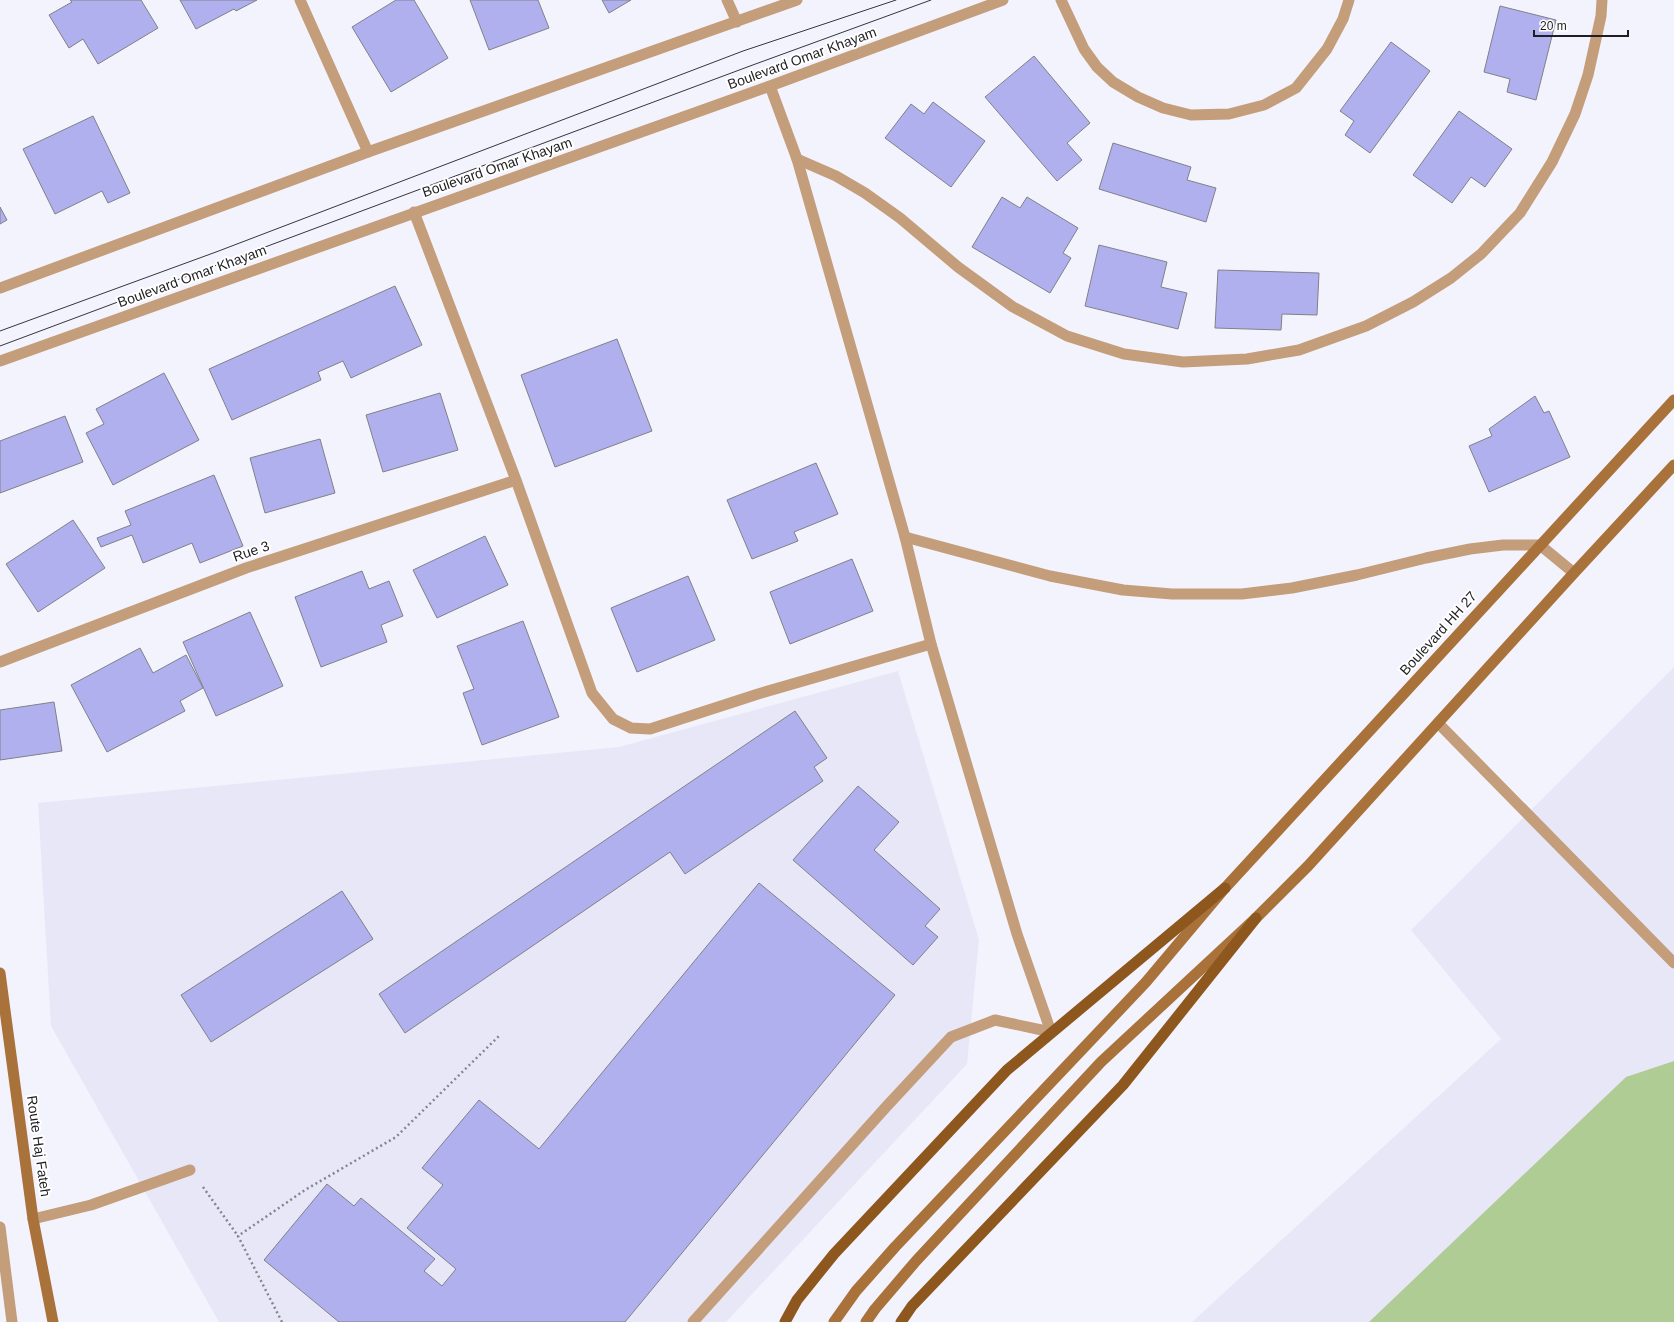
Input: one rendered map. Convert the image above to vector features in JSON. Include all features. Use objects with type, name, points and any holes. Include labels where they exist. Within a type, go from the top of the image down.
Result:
[{"type":"main road","name":"Boulevard HH 27","points":[[834,1322],[856,1291],[871,1274],[1146,982],[1225,888],[1674,400]]},
{"type":"main road","points":[[866,1322],[874,1309],[916,1261],[1101,1062],[1256,918],[1308,866],[1574,573],[1674,466]]},
{"type":"main road","points":[[785,1322],[797,1300],[834,1254],[1007,1070],[1225,888]]},
{"type":"main road","points":[[901,1322],[912,1306],[1122,1086],[1256,918]]},
{"type":"main road","name":"Route Haj Fateh","points":[[0,973],[34,1219],[53,1322]]},
{"type":"street","points":[[300,0],[368,152]]},
{"type":"street","points":[[727,0],[738,22]]},
{"type":"street","points":[[0,288],[368,152],[797,0]]},
{"type":"street","name":"Boulevard Omar Khayam","points":[[0,361],[770,86],[1003,0]]},
{"type":"street","points":[[1061,0],[1084,49],[1097,67],[1113,82],[1138,97],[1163,108],[1191,115],[1229,114],[1264,105],[1296,88],[1327,49],[1343,19],[1349,0]]},
{"type":"street","points":[[797,159],[836,176],[865,193],[900,218],[958,267],[1013,307],[1067,336],[1124,354],[1183,362],[1247,360],[1299,350],[1366,326],[1413,302],[1451,278],[1481,254],[1520,213],[1552,162],[1575,114],[1588,75],[1601,16],[1602,0]]},
{"type":"street","points":[[770,86],[797,159],[905,537],[931,644],[1017,934],[1051,1032]]},
{"type":"street","points":[[414,212],[516,480],[592,693],[613,719],[631,728],[650,729],[758,694],[931,644]]},
{"type":"street","name":"Rue 3","points":[[0,662],[246,568],[516,480]]},
{"type":"street","points":[[905,537],[1050,576],[1123,590],[1172,594],[1242,594],[1292,588],[1470,549],[1503,545],[1540,545],[1574,573]]},
{"type":"street","points":[[1438,723],[1674,963]]},
{"type":"street","points":[[693,1322],[886,1107],[951,1037],[995,1020],[1051,1032]]},
{"type":"street","points":[[34,1219],[91,1205],[190,1170]]},
{"type":"street","points":[[0,1227],[12,1322]]},
{"type":"path","points":[[238,1236],[305,1190],[396,1137],[499,1036]]},
{"type":"path","points":[[190,1170],[238,1236],[282,1322]]},
{"type":"shaded area","points":[[1674,667],[1674,1322],[1192,1322],[1501,1039],[1411,930]]},
{"type":"shaded area","points":[[898,671],[979,940],[967,1064],[726,1322],[219,1322],[51,1026],[38,803],[619,747]]},
{"type":"green space","points":[[1674,1061],[1674,1322],[1369,1322],[1626,1077]]},
{"type":"building","points":[[70,0],[141,0],[158,28],[98,64],[83,39],[69,48],[49,15],[72,2]]},
{"type":"building","points":[[180,0],[257,0],[236,11],[234,9],[196,29]]},
{"type":"building","points":[[396,0],[414,0],[448,58],[391,92],[352,27]]},
{"type":"building","points":[[470,0],[538,0],[549,28],[489,50]]},
{"type":"building","points":[[602,0],[631,0],[609,13]]},
{"type":"building","points":[[1500,6],[1556,20],[1536,100],[1507,92],[1510,79],[1484,72]]},
{"type":"building","points":[[1391,42],[1430,71],[1370,153],[1345,135],[1354,121],[1340,111]]},
{"type":"building","points":[[1034,56],[1090,123],[1067,143],[1082,160],[1057,181],[985,97]]},
{"type":"building","points":[[933,102],[985,141],[951,187],[885,138],[911,104],[924,114]]},
{"type":"building","points":[[1459,111],[1512,149],[1485,187],[1471,177],[1452,203],[1413,175]]},
{"type":"building","points":[[93,116],[130,193],[108,203],[102,191],[55,214],[23,149]]},
{"type":"building","points":[[1113,143],[1191,167],[1187,180],[1216,188],[1206,222],[1099,189]]},
{"type":"building","points":[[1002,197],[1020,208],[1027,197],[1078,228],[1063,253],[1071,258],[1050,293],[972,247]]},
{"type":"building","points":[[0,207],[7,220],[0,224]]},
{"type":"building","points":[[1099,245],[1167,262],[1161,287],[1187,293],[1178,329],[1085,306]]},
{"type":"building","points":[[1218,270],[1319,273],[1317,315],[1282,314],[1281,330],[1215,328]]},
{"type":"building","points":[[395,286],[422,345],[351,378],[343,361],[318,372],[321,380],[232,420],[209,369]]},
{"type":"building","points":[[617,339],[652,431],[555,467],[521,375]]},
{"type":"building","points":[[164,373],[199,440],[113,485],[86,433],[104,424],[96,409]]},
{"type":"building","points":[[440,393],[458,450],[383,472],[366,415]]},
{"type":"building","points":[[1535,396],[1544,413],[1549,411],[1570,457],[1489,492],[1469,446],[1492,436],[1489,429]]},
{"type":"building","points":[[65,416],[83,462],[0,493],[0,441]]},
{"type":"building","points":[[320,439],[335,493],[265,513],[250,458]]},
{"type":"building","points":[[816,463],[838,514],[794,532],[798,541],[752,559],[727,500]]},
{"type":"building","points":[[214,475],[243,546],[200,563],[192,543],[143,563],[132,535],[101,547],[97,538],[131,525],[125,511]]},
{"type":"building","points":[[73,520],[105,568],[38,612],[6,564]]},
{"type":"building","points":[[485,536],[508,585],[437,618],[413,570]]},
{"type":"building","points":[[852,559],[873,611],[790,644],[770,592]]},
{"type":"building","points":[[362,571],[369,589],[389,581],[403,616],[381,625],[387,642],[321,667],[295,597]]},
{"type":"building","points":[[688,576],[715,640],[637,672],[611,608]]},
{"type":"building","points":[[250,612],[283,686],[216,716],[183,642]]},
{"type":"building","points":[[523,621],[559,717],[482,745],[463,693],[474,689],[457,646]]},
{"type":"building","points":[[140,648],[153,673],[186,655],[203,688],[180,701],[185,711],[107,752],[71,685]]},
{"type":"building","points":[[54,702],[62,751],[0,760],[0,710]]},
{"type":"building","points":[[795,711],[827,758],[814,767],[823,781],[685,874],[670,852],[405,1033],[379,994]]},
{"type":"building","points":[[858,786],[899,822],[874,850],[940,909],[925,926],[938,937],[913,965],[793,860]]},
{"type":"building","points":[[759,883],[895,995],[625,1322],[339,1322],[264,1260],[327,1184],[354,1206],[361,1198],[435,1259],[424,1271],[442,1286],[456,1269],[407,1228],[443,1185],[422,1168],[479,1100],[539,1149]]},
{"type":"building","points":[[342,891],[373,939],[211,1042],[181,995]]},
{"type":"tram line","points":[[0,331],[216,252],[743,51],[896,0]]},
{"type":"tram line","points":[[0,346],[931,0]]}]
